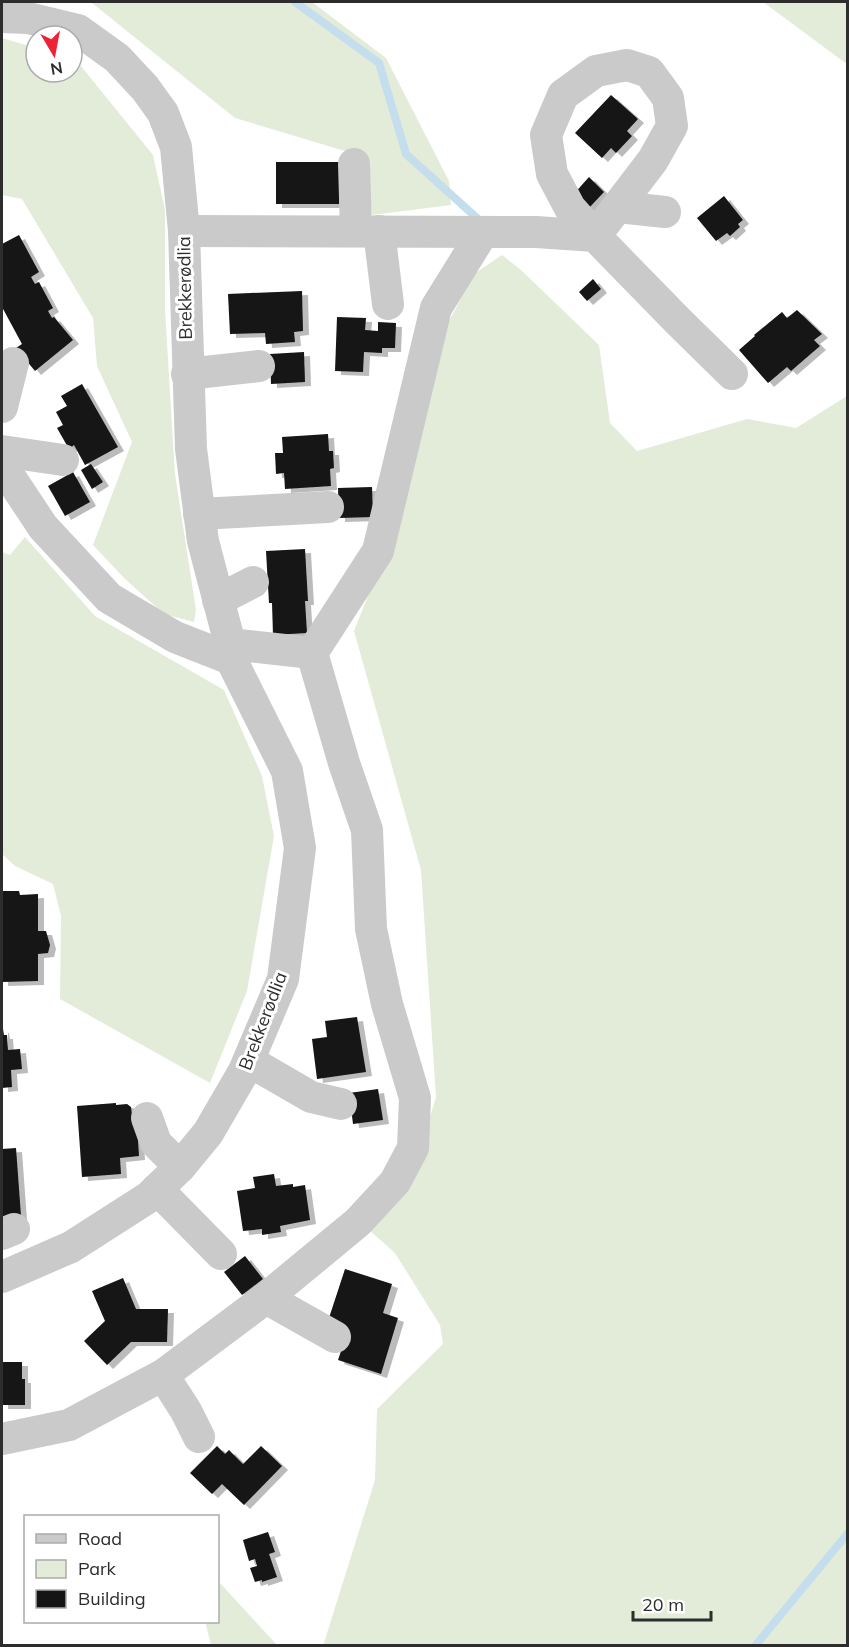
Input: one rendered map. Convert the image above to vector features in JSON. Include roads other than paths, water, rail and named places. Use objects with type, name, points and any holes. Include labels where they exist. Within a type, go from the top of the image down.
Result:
[{"type":"street","name":"Brekkerødlia","points":[[2,17],[28,18],[78,30],[117,58],[145,88],[163,113],[176,147],[184,231],[191,449],[203,541],[230,652],[287,771],[300,848],[283,979],[249,1061],[208,1133],[180,1167],[149,1197],[71,1247],[2,1276]]},
{"type":"street","points":[[596,236],[653,160],[672,126],[668,98],[649,72],[627,65],[596,71],[563,95],[546,135],[552,174],[570,208],[596,236],[678,321],[732,374]]},
{"type":"street","points":[[354,164],[367,231],[388,304]]},
{"type":"street","points":[[618,207],[665,212]]},
{"type":"street","points":[[184,231],[536,232],[596,236]]},
{"type":"street","points":[[2,1439],[69,1425],[163,1375],[266,1298],[358,1222],[395,1182],[412,1148],[415,1098],[387,1004],[371,929],[367,830],[344,763],[312,653],[378,551],[436,308],[483,232]]},
{"type":"street","points":[[2,407],[13,363]]},
{"type":"street","points":[[187,374],[259,366]]},
{"type":"street","points":[[2,451],[63,460]]},
{"type":"street","points":[[2,465],[44,527],[109,598],[175,637],[230,652],[312,653]]},
{"type":"street","points":[[199,514],[328,507]]},
{"type":"street","points":[[218,600],[254,582]]},
{"type":"street","points":[[249,1061],[311,1097],[341,1104]]},
{"type":"street","points":[[147,1118],[156,1143],[180,1167]]},
{"type":"street","points":[[157,1190],[221,1254]]},
{"type":"street","points":[[266,1298],[335,1337]]},
{"type":"street","points":[[163,1375],[186,1411],[199,1437]]},
{"type":"waterway","points":[[295,2],[379,63],[406,154],[478,219]]},
{"type":"waterway","points":[[755,1646],[848,1533]]}]
